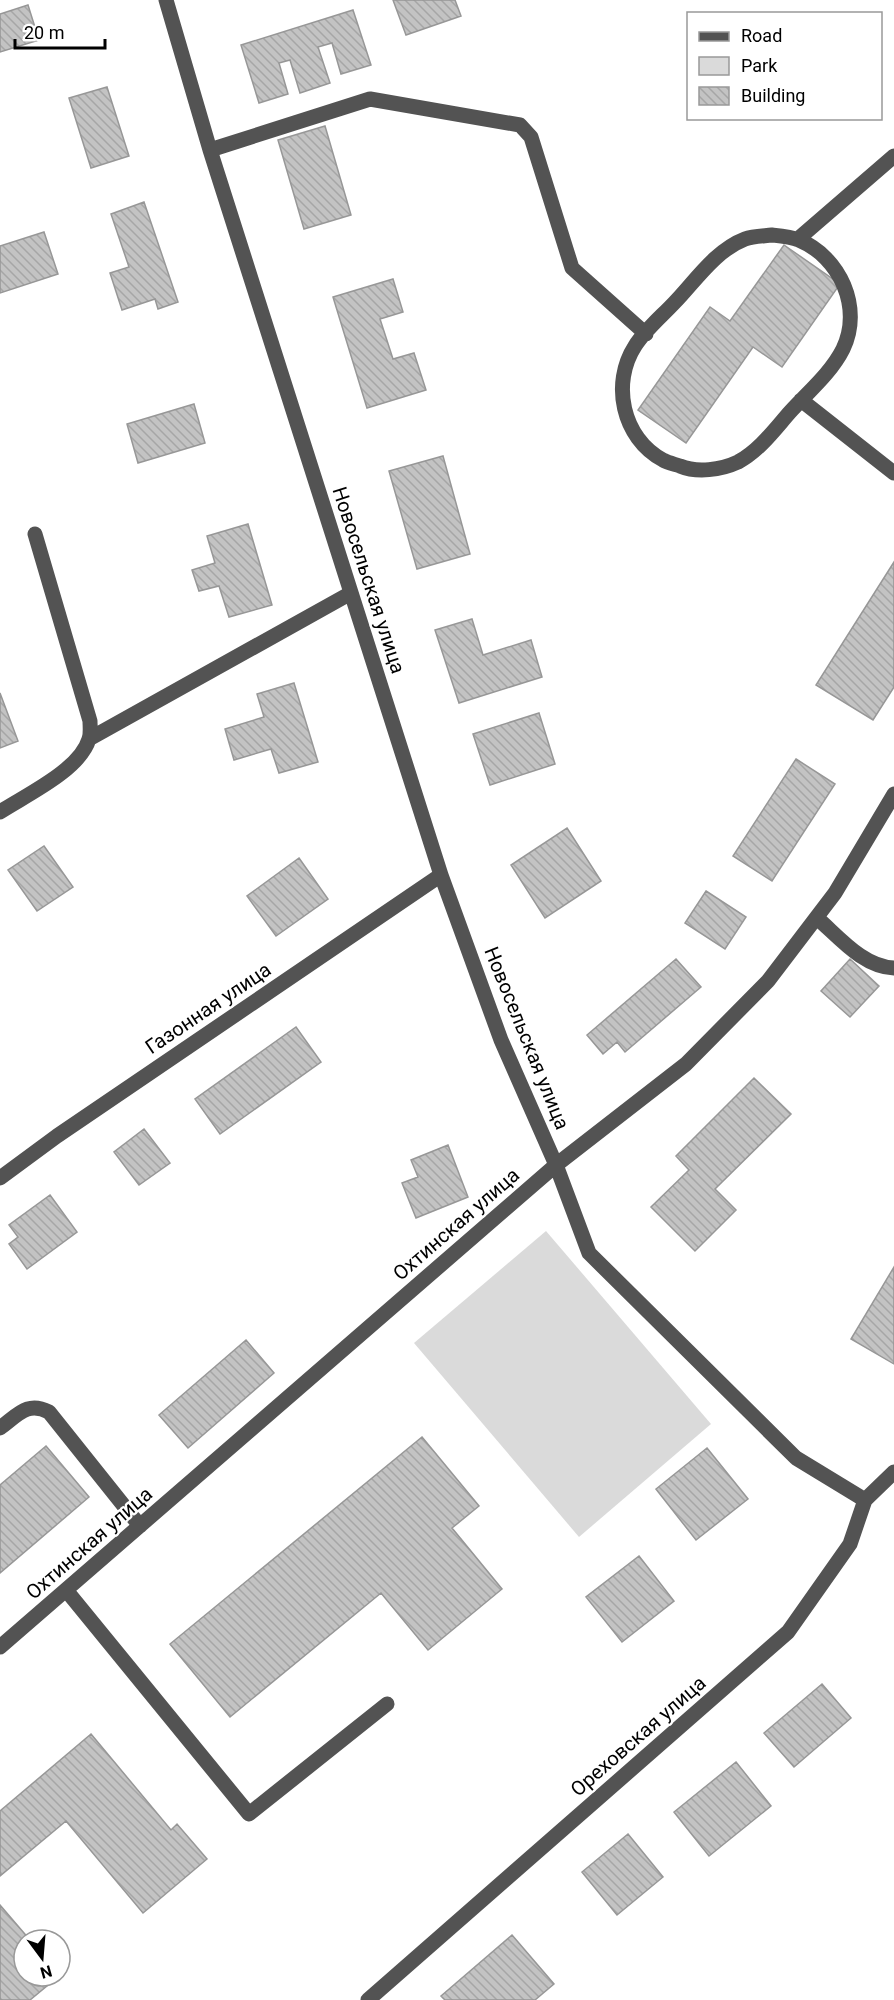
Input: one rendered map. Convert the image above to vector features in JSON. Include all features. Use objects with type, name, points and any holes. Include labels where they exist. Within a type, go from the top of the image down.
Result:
[{"type":"street","name":"Новосельская улица","points":[[166,0],[210,150],[441,875],[501,1040],[556,1165],[589,1253],[796,1458],[865,1500]]},
{"type":"street","points":[[210,150],[370,99],[520,125],[531,137],[572,268],[646,334]]},
{"type":"street","points":[[798,239],[894,156]]},
{"type":"street","points":[[772,235],[798,239],[821,253],[839,272],[848,297],[850,323],[843,349],[828,370],[759,445],[738,461],[713,469],[687,469],[662,460],[642,443],[628,421],[622,395],[624,369],[636,345],[646,334],[722,251],[746,238],[772,235]]},
{"type":"street","points":[[801,400],[894,473]]},
{"type":"street","points":[[0,812],[67,769],[81,755],[89,739],[90,720],[35,534]]},
{"type":"street","points":[[89,739],[351,593]]},
{"type":"street","name":"Охтинская улица","points":[[0,1647],[556,1165],[686,1064],[768,981],[817,918],[836,893],[894,794]]},
{"type":"street","name":"Газонная улица","points":[[0,1178],[57,1136],[441,875]]},
{"type":"street","points":[[817,918],[866,960],[882,968],[894,968]]},
{"type":"street","points":[[0,1428],[26,1409],[38,1407],[49,1412],[140,1526]]},
{"type":"street","name":"Ореховская улица","points":[[368,2000],[788,1632],[850,1544],[865,1500],[894,1472]]},
{"type":"street","points":[[66,1590],[249,1814],[387,1704]]},
{"type":"green space","points":[[546,1231],[711,1424],[579,1537],[414,1343]]},
{"type":"building","points":[[393,0],[455,0],[461,16],[406,35]]},
{"type":"building","points":[[28,5],[39,40],[0,52],[0,14]]},
{"type":"building","points":[[353,10],[371,65],[341,74],[332,43],[318,47],[330,83],[300,93],[290,60],[279,63],[288,94],[259,103],[241,45]]},
{"type":"building","points":[[107,87],[129,156],[91,168],[69,98]]},
{"type":"building","points":[[325,126],[351,215],[304,229],[278,140]]},
{"type":"building","points":[[144,202],[178,302],[158,309],[155,299],[122,310],[110,273],[129,267],[111,214]]},
{"type":"building","points":[[44,232],[58,274],[0,293],[0,246]]},
{"type":"building","points":[[784,245],[840,284],[782,367],[753,347],[686,443],[638,410],[710,307],[730,321]]},
{"type":"building","points":[[393,279],[403,312],[380,319],[393,359],[414,353],[426,390],[367,408],[333,297]]},
{"type":"building","points":[[194,404],[205,443],[138,463],[127,424]]},
{"type":"building","points":[[443,456],[470,554],[417,569],[389,471]]},
{"type":"building","points":[[248,524],[272,605],[229,617],[219,586],[199,591],[192,570],[215,563],[207,536]]},
{"type":"building","points":[[894,562],[894,687],[873,720],[816,685]]},
{"type":"building","points":[[472,619],[483,655],[531,640],[542,677],[459,703],[435,630]]},
{"type":"building","points":[[294,683],[318,762],[279,773],[271,749],[234,760],[225,729],[264,717],[257,694]]},
{"type":"building","points":[[0,693],[18,741],[0,748]]},
{"type":"building","points":[[539,713],[555,764],[490,785],[473,734]]},
{"type":"building","points":[[796,759],[835,784],[772,881],[733,856]]},
{"type":"building","points":[[567,828],[601,881],[545,918],[511,865]]},
{"type":"building","points":[[44,846],[73,887],[37,911],[8,870]]},
{"type":"building","points":[[299,858],[328,899],[276,936],[247,896]]},
{"type":"building","points":[[706,891],[746,917],[725,949],[685,923]]},
{"type":"building","points":[[676,959],[701,987],[625,1052],[617,1042],[603,1054],[587,1035]]},
{"type":"building","points":[[850,959],[879,986],[850,1017],[821,991]]},
{"type":"building","points":[[296,1027],[321,1062],[220,1134],[195,1099]]},
{"type":"building","points":[[754,1078],[791,1114],[715,1189],[736,1210],[695,1251],[651,1207],[689,1170],[676,1156]]},
{"type":"building","points":[[144,1129],[170,1163],[139,1185],[114,1152]]},
{"type":"building","points":[[448,1145],[468,1197],[416,1218],[402,1183],[418,1177],[411,1160]]},
{"type":"building","points":[[50,1195],[77,1232],[27,1269],[9,1244],[18,1237],[9,1225]]},
{"type":"building","points":[[894,1267],[894,1364],[851,1339]]},
{"type":"building","points":[[246,1340],[274,1373],[188,1448],[159,1415]]},
{"type":"building","points":[[422,1437],[479,1506],[452,1528],[502,1589],[428,1650],[381,1593],[230,1717],[170,1644]]},
{"type":"building","points":[[46,1446],[89,1497],[0,1573],[0,1485]]},
{"type":"building","points":[[707,1448],[748,1499],[696,1540],[656,1489]]},
{"type":"building","points":[[639,1556],[674,1601],[622,1642],[586,1597]]},
{"type":"building","points":[[822,1684],[851,1718],[794,1767],[764,1733]]},
{"type":"building","points":[[91,1734],[171,1830],[177,1824],[207,1859],[143,1913],[66,1821],[0,1876],[0,1811]]},
{"type":"building","points":[[736,1762],[771,1806],[709,1856],[674,1812]]},
{"type":"building","points":[[628,1834],[663,1877],[617,1915],[582,1872]]},
{"type":"building","points":[[0,1905],[20,1928],[12,1928],[12,1988],[44,1988],[30,2000],[0,2000]]},
{"type":"building","points":[[512,1935],[554,1984],[535,2000],[445,2000],[441,1996]]}]
